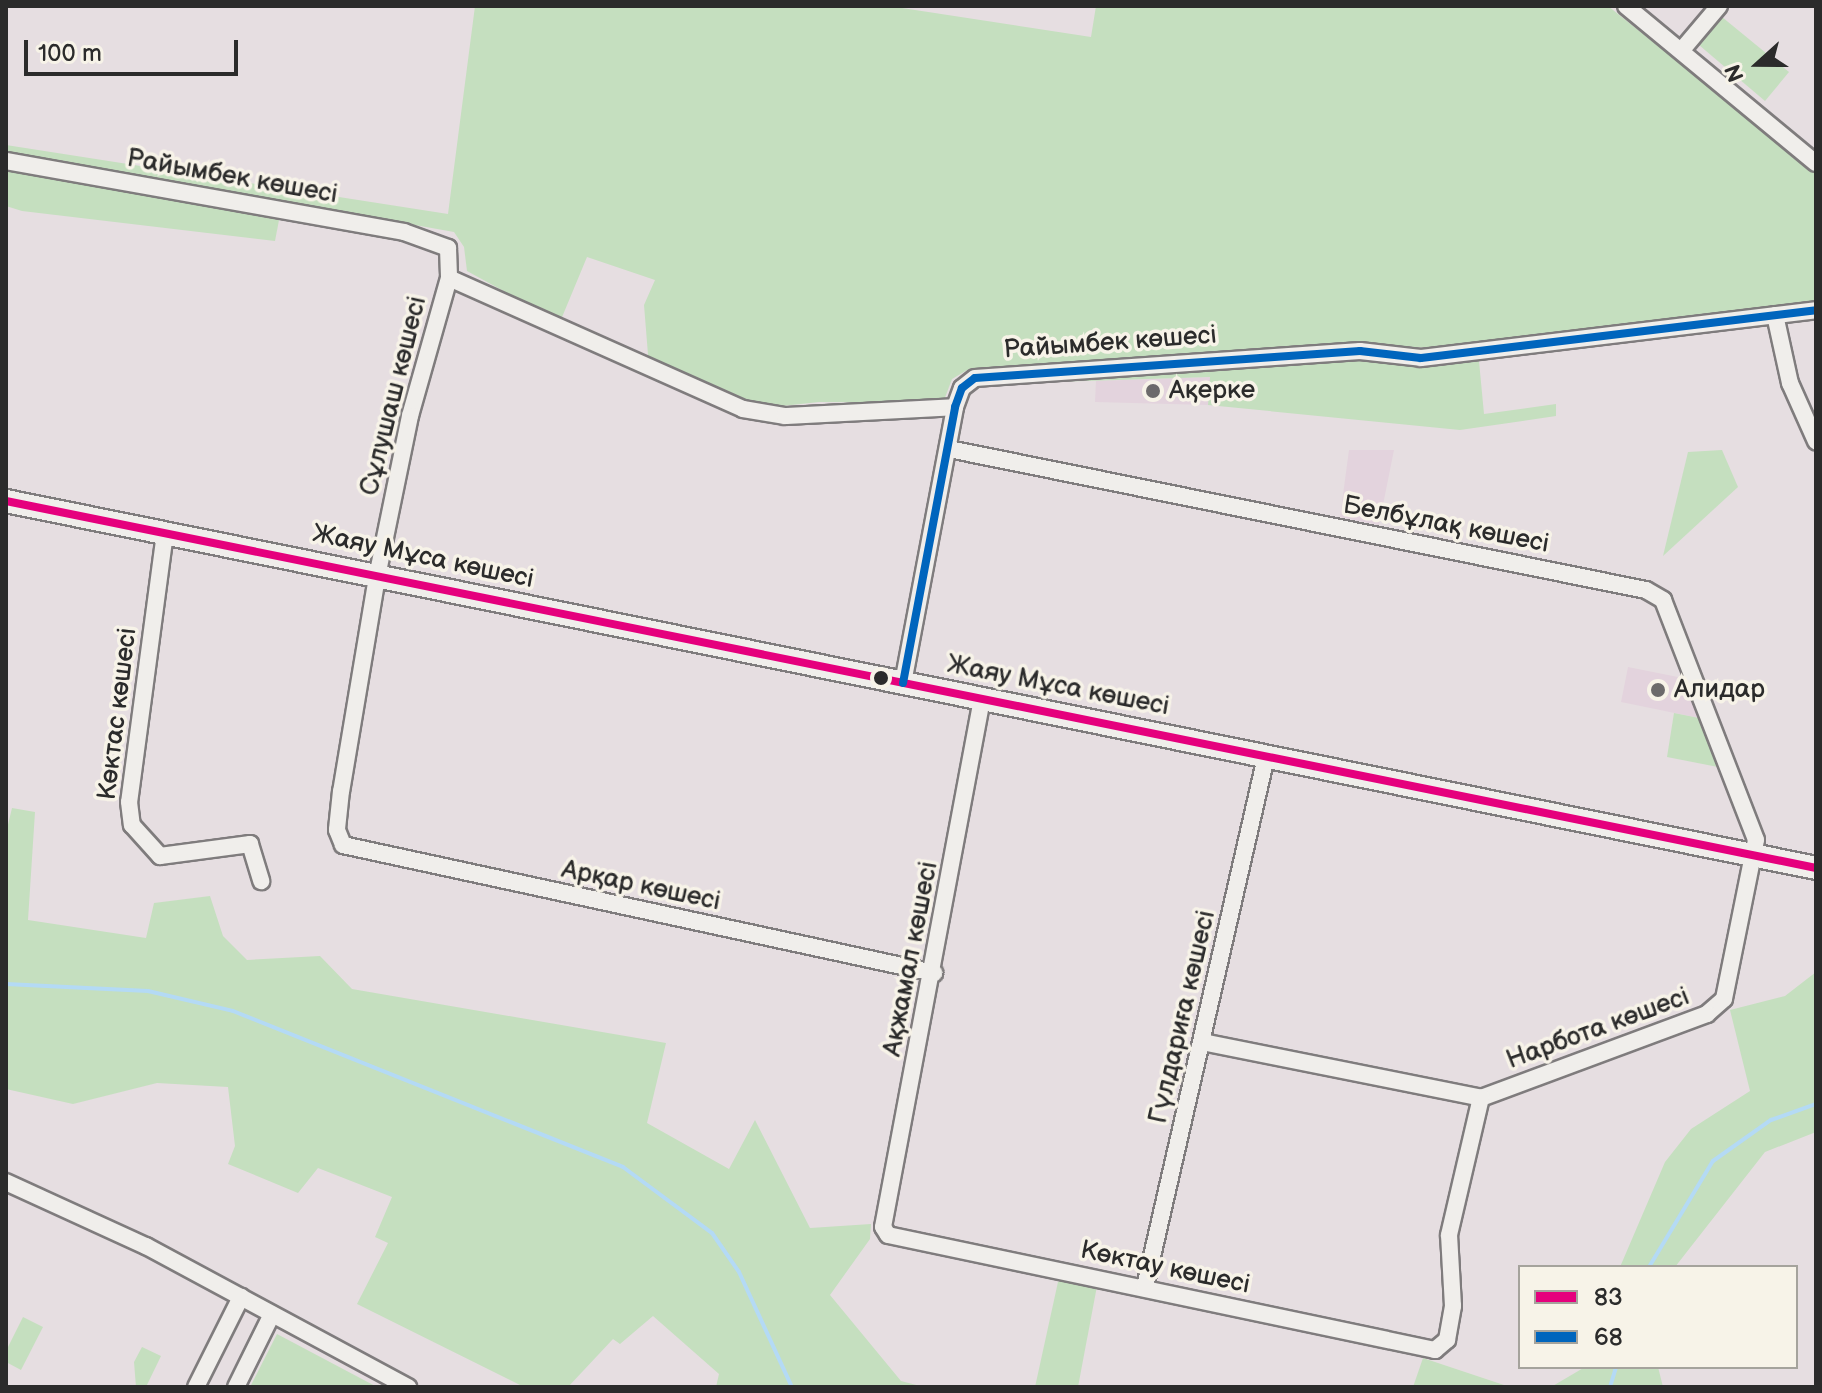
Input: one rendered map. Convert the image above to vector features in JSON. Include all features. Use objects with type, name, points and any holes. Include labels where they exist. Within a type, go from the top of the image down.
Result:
[{"type":"street","points":[[1626,6],[1816,163]]},
{"type":"street","points":[[1681,51],[1719,6]]},
{"type":"street","name":"Райымбек көшесі","points":[[6,161],[404,232],[448,248]]},
{"type":"street","name":"Сұлушаш көшесі","points":[[340,842],[341,791],[377,577],[410,416],[449,278],[448,248]]},
{"type":"street","points":[[449,278],[696,393],[762,414],[955,407],[903,683]]},
{"type":"street","name":"Райымбек көшесі","points":[[955,407],[968,383],[1000,373],[1360,351],[1421,358],[1816,310]]},
{"type":"street","points":[[1775,315],[1790,383],[1816,441]]},
{"type":"street","name":"Белбұлақ көшесі","points":[[949,449],[1654,593],[1666,608],[1756,840],[1754,855]]},
{"type":"street","name":"Жаяу Мұса көшесі","points":[[6,501],[1816,868]]},
{"type":"street","name":"Көктас көшесі","points":[[165,533],[129,802],[132,825],[160,856],[250,844],[261,881]]},
{"type":"street","name":"Ақжамал көшесі","points":[[883,1227],[934,973],[982,699]]},
{"type":"street","name":"Гүлдариға көшесі","points":[[1145,1287],[1266,757]]},
{"type":"street","name":"Арқар көшесі","points":[[340,842],[934,973]]},
{"type":"street","name":"Нарбота көшесі","points":[[1481,1098],[1722,1005],[1754,855]]},
{"type":"street","points":[[1202,1042],[1481,1098]]},
{"type":"street","name":"Көктау көшесі","points":[[883,1227],[888,1235],[1440,1348],[1453,1306],[1450,1223],[1481,1098]]},
{"type":"street","points":[[6,1182],[241,1297],[408,1387]]},
{"type":"street","points":[[196,1387],[241,1297]]},
{"type":"street","points":[[236,1387],[272,1314]]},
{"type":"shaded area","name":"Ақерке","points":[[1211,377],[1208,405],[1095,402],[1096,381]]},
{"type":"shaded area","points":[[1349,450],[1394,450],[1379,525],[1340,517]]},
{"type":"shaded area","name":"Алидар","points":[[1628,667],[1688,679],[1704,719],[1621,702]]},
{"type":"green space","points":[[475,6],[889,6],[1091,37],[1096,6],[1608,6],[1816,172],[1816,303],[1427,348],[1349,342],[969,369],[952,379],[943,403],[819,402],[756,409],[649,367],[644,305],[655,280],[587,257],[560,322],[467,271],[464,247],[454,232],[6,152],[6,145],[448,214]]},
{"type":"green space","points":[[1722,17],[1789,72],[1765,101],[1699,45]]},
{"type":"green space","points":[[6,170],[279,220],[275,241],[22,211],[6,206]]},
{"type":"green space","points":[[1384,357],[1414,365],[1479,361],[1484,414],[1556,404],[1556,416],[1460,430],[1208,405],[1210,377],[991,384]]},
{"type":"green space","points":[[1722,450],[1738,487],[1663,556],[1688,452]]},
{"type":"green space","points":[[1674,713],[1704,719],[1723,768],[1667,757]]},
{"type":"green space","points":[[12,808],[35,812],[28,920],[146,938],[154,903],[210,896],[223,936],[247,960],[320,956],[352,989],[666,1043],[647,1123],[729,1169],[755,1120],[810,1228],[871,1224],[870,1239],[830,1295],[901,1381],[924,1387],[716,1387],[719,1374],[653,1316],[620,1344],[613,1339],[568,1387],[524,1387],[357,1304],[388,1243],[375,1237],[392,1197],[318,1168],[298,1193],[228,1164],[235,1146],[228,1087],[157,1083],[73,1104],[6,1089],[6,833]]},
{"type":"green space","points":[[1816,972],[1816,1132],[1765,1152],[1677,1265],[1621,1265],[1665,1162],[1691,1129],[1750,1091],[1730,1010],[1785,996]]},
{"type":"green space","points":[[1064,1279],[1097,1286],[1078,1387],[1035,1387],[1058,1282]]},
{"type":"green space","points":[[23,1317],[43,1327],[21,1370],[6,1362],[6,1351]]},
{"type":"green space","points":[[277,1334],[377,1387],[250,1387]]},
{"type":"green space","points":[[142,1347],[161,1356],[146,1387],[136,1387],[134,1362]]},
{"type":"green space","points":[[1423,1358],[1510,1387],[1413,1387]]},
{"type":"green space","points":[[1582,1369],[1658,1369],[1663,1387],[1551,1387]]},
{"type":"waterway","points":[[6,984],[148,991],[233,1011],[623,1167],[712,1233],[739,1272],[792,1387]]},
{"type":"waterway","points":[[1650,1265],[1713,1161],[1771,1120],[1816,1104]]},
{"type":"waterway","points":[[1610,1387],[1615,1369]]},
{"type":"transit line","name":"68","points":[[903,683],[955,407],[962,388],[975,378],[1360,351],[1421,358],[1816,310]]},
{"type":"transit line","name":"83","points":[[6,501],[1816,868]]},
{"type":"place","name":"Ақерке","points":[[1153,391]]},
{"type":"place","name":"Алидар","points":[[1658,690]]}]
